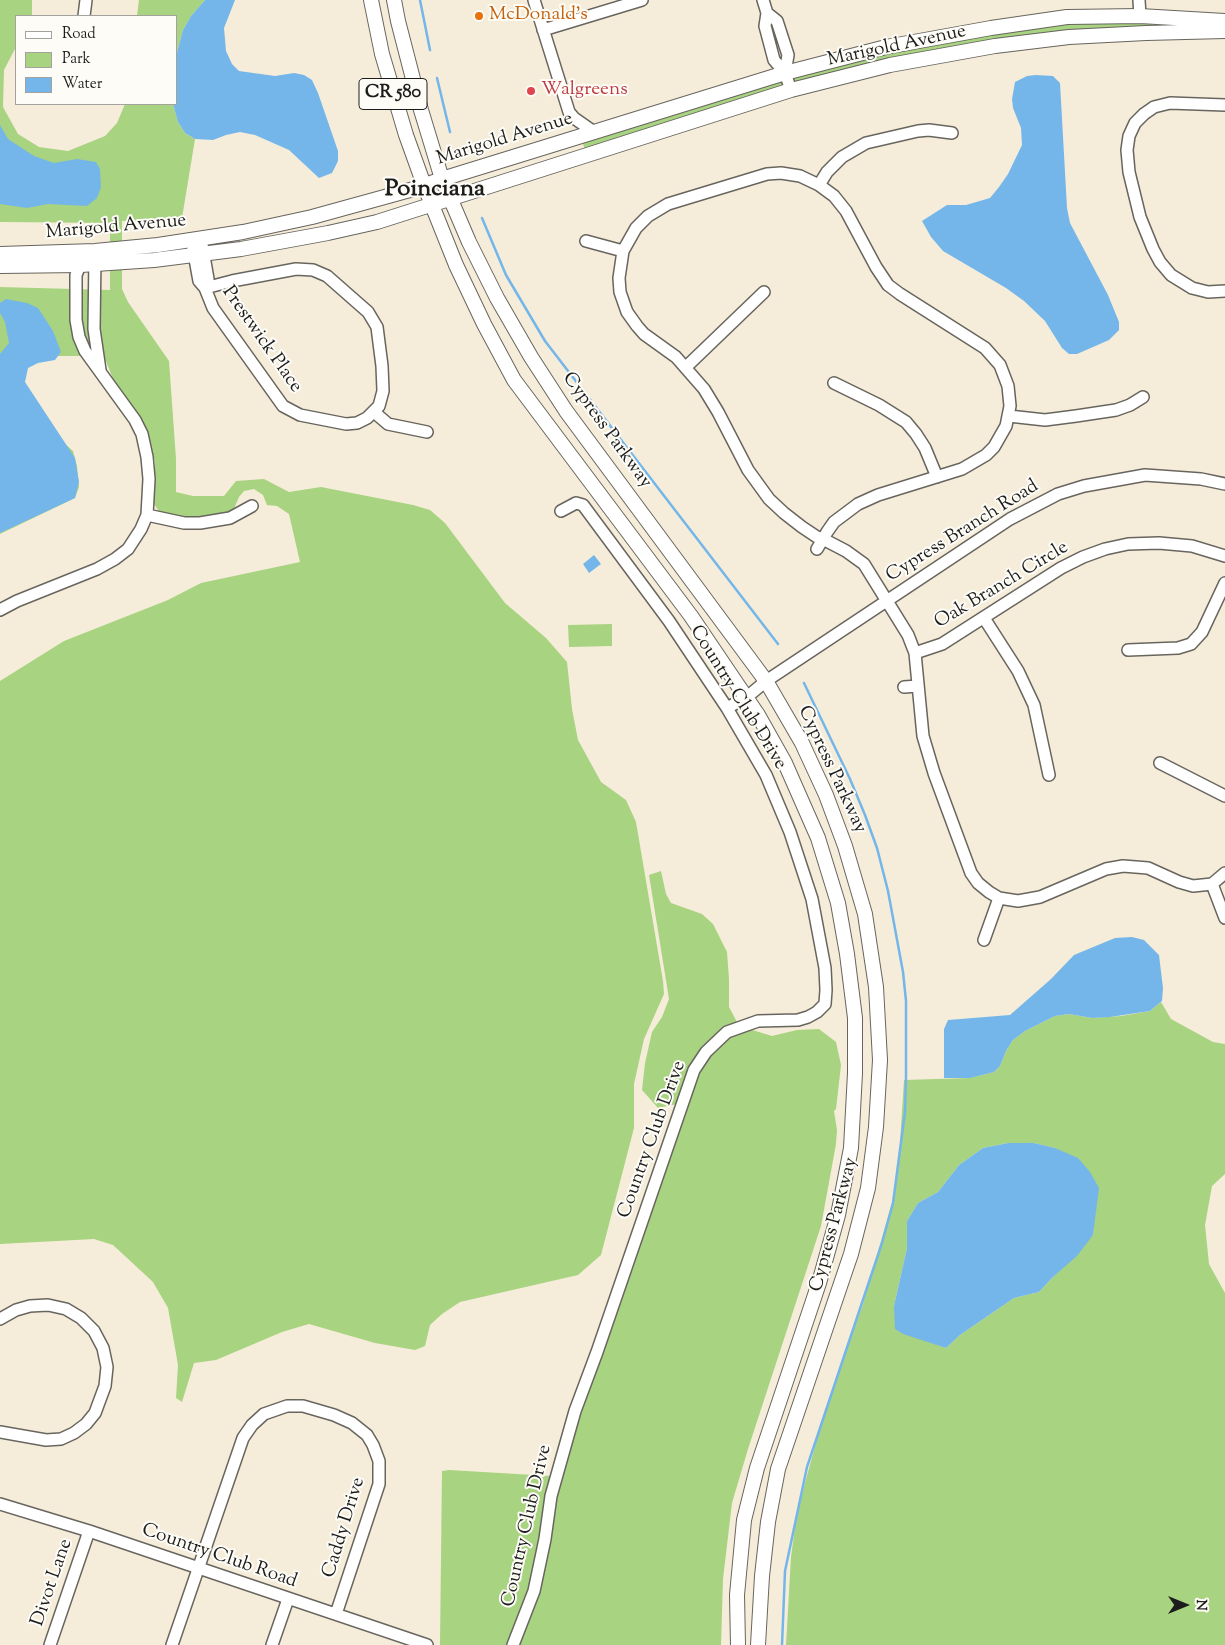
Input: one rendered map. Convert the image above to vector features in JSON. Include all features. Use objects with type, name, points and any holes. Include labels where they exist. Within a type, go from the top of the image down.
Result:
[{"type":"main road","name":"Cypress Parkway","points":[[371,0],[393,95],[431,204],[456,265],[514,380],[690,616],[747,697],[785,763],[818,838],[838,904],[847,954],[855,1018],[855,1073],[851,1148],[838,1215],[819,1282],[757,1468],[744,1520],[737,1595],[738,1645]]},
{"type":"main road","name":"Cypress Parkway","points":[[394,0],[421,110],[442,179],[469,242],[497,298],[531,357],[566,411],[766,681],[802,743],[826,795],[845,846],[865,914],[876,987],[880,1060],[876,1127],[868,1188],[851,1254],[778,1470],[768,1522],[758,1645]]},
{"type":"main road","name":"Marigold Avenue","points":[[0,254],[89,258],[196,240],[312,217],[393,195],[785,73],[886,47],[991,28],[1067,17],[1140,16],[1225,21]]},
{"type":"main road","name":"Marigold Avenue","points":[[0,266],[89,258],[199,255],[291,241],[377,222],[790,90],[890,64],[995,46],[1069,37],[1225,31]]},
{"type":"street","points":[[84,15],[86,0]]},
{"type":"street","points":[[534,0],[568,112],[594,132]]},
{"type":"street","points":[[543,30],[642,0]]},
{"type":"street","points":[[763,0],[767,13],[777,21],[788,55],[785,73],[790,90]]},
{"type":"street","points":[[1139,0],[1140,16]]},
{"type":"street","points":[[1225,105],[1170,103],[1154,107],[1135,123],[1129,136],[1127,150],[1140,216],[1160,262],[1171,276],[1192,288],[1208,292],[1225,291]]},
{"type":"street","points":[[819,185],[827,172],[842,157],[866,143],[924,130],[952,133]]},
{"type":"street","points":[[820,544],[841,515],[858,504],[878,495],[962,470],[978,462],[1000,437],[1009,416],[1008,386],[1000,365],[975,340],[888,285],[876,267],[846,210],[834,196],[810,180],[790,174],[767,174],[668,204],[655,210],[641,221],[623,251],[619,285],[627,312],[644,334],[686,367],[712,401],[745,465],[762,490],[784,513],[820,544],[856,557],[870,572],[908,635],[915,653],[923,736],[934,773],[968,867],[974,878],[982,887],[999,898],[1018,901],[1033,899],[1106,869],[1123,866],[1148,868],[1186,884],[1199,886],[1212,884],[1225,873]]},
{"type":"street","name":"Prestwick Place","points":[[196,240],[199,255],[199,281],[205,288],[213,308],[284,406],[300,415],[346,424],[362,421],[374,412],[381,402],[383,391],[382,366],[377,327],[368,312],[327,276],[312,270],[296,269],[205,288]]},
{"type":"street","points":[[586,241],[623,251]]},
{"type":"street","points":[[0,610],[17,601],[97,569],[115,559],[128,549],[141,529],[147,515],[149,479],[142,434],[135,420],[85,351],[79,337],[76,320],[76,275],[89,258]]},
{"type":"street","points":[[89,258],[94,329],[101,374]]},
{"type":"street","points":[[686,367],[764,292]]},
{"type":"street","points":[[834,383],[879,404],[906,422],[925,448],[937,477]]},
{"type":"street","points":[[1009,416],[1045,420],[1076,416],[1116,410],[1142,397]]},
{"type":"street","points":[[374,412],[388,424],[426,432]]},
{"type":"street","name":"Cypress Branch Road","points":[[727,708],[747,697],[766,681],[1010,519],[1038,504],[1084,486],[1145,475],[1225,484]]},
{"type":"street","name":"Country Club Drive","points":[[512,1645],[534,1591],[546,1539],[551,1496],[573,1417],[694,1070],[706,1052],[728,1032],[758,1021],[798,1020],[817,1012],[825,1004],[826,990],[825,968],[812,899],[790,832],[766,776],[727,708],[664,615],[583,505],[576,503],[560,511]]},
{"type":"street","points":[[147,515],[184,523],[200,523],[230,518],[252,506]]},
{"type":"street","name":"Oak Branch Circle","points":[[915,653],[942,644],[1061,568],[1105,549],[1128,544],[1158,542],[1192,546],[1225,556]]},
{"type":"street","points":[[1128,650],[1181,648],[1191,644],[1202,632],[1225,583]]},
{"type":"street","points":[[984,618],[1018,671],[1034,705],[1049,776]]},
{"type":"street","points":[[904,687],[918,686]]},
{"type":"street","points":[[1160,763],[1225,796]]},
{"type":"street","points":[[1212,884],[1225,918]]},
{"type":"street","points":[[984,940],[999,898]]},
{"type":"street","points":[[0,1319],[16,1310],[30,1306],[48,1305],[66,1309],[81,1318],[94,1331],[103,1348],[107,1367],[105,1386],[95,1413],[86,1424],[74,1433],[61,1439],[46,1440],[0,1432]]},
{"type":"street","name":"Caddy Drive","points":[[172,1645],[240,1445],[252,1425],[271,1410],[287,1406],[303,1406],[334,1415],[352,1423],[367,1435],[378,1456],[380,1473],[376,1494],[336,1614]]},
{"type":"street","name":"Country Club Road","points":[[0,1504],[89,1531],[427,1645]]},
{"type":"street","name":"Divot Lane","points":[[50,1645],[89,1531]]},
{"type":"street","points":[[272,1645],[288,1599]]},
{"type":"green space","points":[[0,0],[32,0],[32,15],[15,15],[15,49],[4,70],[3,107],[18,134],[39,147],[68,151],[105,136],[117,123],[125,105],[173,105],[178,122],[185,133],[195,139],[182,218],[122,221],[122,289],[128,302],[169,361],[176,459],[176,492],[193,496],[224,496],[236,481],[264,479],[289,492],[321,487],[430,510],[445,523],[505,603],[546,638],[567,662],[572,709],[578,740],[601,782],[626,800],[636,822],[664,994],[644,1039],[634,1084],[634,1128],[601,1255],[578,1275],[460,1302],[430,1325],[425,1346],[415,1350],[375,1343],[309,1324],[282,1332],[216,1360],[194,1363],[182,1402],[176,1398],[178,1365],[168,1308],[153,1282],[113,1245],[94,1239],[0,1244],[0,681],[64,641],[168,600],[201,583],[300,562],[289,514],[277,506],[267,505],[263,495],[254,489],[244,491],[233,511],[226,514],[196,519],[160,513],[154,504],[155,462],[148,435],[134,408],[115,384],[104,356],[50,356],[28,360],[23,378],[32,400],[53,433],[73,451],[79,487],[75,498],[0,534],[0,287],[110,290],[110,223],[0,222]]},
{"type":"green space","points":[[139,0],[205,0],[191,16],[183,30],[178,49],[178,15],[137,15]]},
{"type":"green space","points":[[1067,21],[1210,24],[1146,29],[794,85],[791,76],[887,51]]},
{"type":"green space","points":[[782,78],[785,87],[585,151],[582,140]]},
{"type":"green space","points":[[612,624],[612,646],[569,647],[568,625]]},
{"type":"green space","points":[[661,871],[666,894],[671,903],[702,914],[713,924],[727,952],[729,1007],[738,1024],[726,1028],[677,1104],[658,1108],[642,1090],[645,1063],[652,1032],[662,1017],[669,999],[649,875]]},
{"type":"green space","points":[[1161,1002],[1171,1019],[1213,1042],[1225,1044],[1225,1174],[1212,1186],[1205,1225],[1209,1264],[1225,1293],[1225,1645],[786,1645],[791,1557],[797,1512],[825,1410],[863,1304],[893,1199],[900,1143],[904,1080],[969,1078],[994,1072],[1000,1066],[1013,1040],[1025,1031],[1055,1016],[1069,1014],[1092,1018],[1150,1011]],"holes":[[[1008,1143],[1034,1143],[1055,1148],[1094,1221],[1093,1235],[1039,1292],[1014,1298],[960,1335],[946,1348],[928,1341],[894,1306],[907,1248],[907,1221],[918,1203],[938,1192],[959,1165],[983,1148]]]},
{"type":"green space","points":[[749,1029],[772,1036],[797,1030],[819,1029],[836,1042],[841,1065],[836,1109],[834,1111],[837,1130],[836,1144],[821,1226],[732,1503],[723,1579],[721,1645],[517,1645],[555,1496],[581,1409],[699,1072],[710,1054],[730,1036]]},
{"type":"green space","points":[[442,1471],[551,1476],[530,1590],[508,1645],[440,1645]]},
{"type":"water","points":[[205,0],[235,0],[224,28],[226,51],[232,64],[239,71],[275,76],[294,73],[304,75],[312,80],[338,151],[338,161],[332,173],[319,178],[289,150],[255,135],[240,132],[213,140],[195,139],[185,133],[178,122],[173,105],[178,105],[178,49],[183,30],[191,16]]},
{"type":"water","points":[[1027,76],[1053,76],[1060,83],[1067,208],[1070,223],[1108,295],[1119,322],[1119,330],[1109,340],[1077,354],[1069,354],[1062,348],[1045,321],[1024,301],[1006,288],[943,251],[931,237],[922,221],[947,205],[966,205],[990,198],[999,187],[1008,174],[1022,145],[1021,128],[1013,108],[1012,99],[1015,82]]},
{"type":"water","points":[[0,125],[8,139],[34,156],[54,163],[77,159],[96,162],[100,169],[101,187],[97,198],[87,206],[48,204],[27,208],[0,204]]},
{"type":"water","points":[[6,299],[27,303],[38,308],[53,331],[61,352],[55,360],[38,363],[28,368],[25,382],[75,458],[79,482],[75,498],[0,533],[0,354],[9,343],[5,322],[0,313],[0,303]]},
{"type":"water","points":[[594,555],[601,564],[589,573],[583,564]]},
{"type":"water","points":[[1132,937],[1144,940],[1159,955],[1163,988],[1162,1001],[1150,1011],[1092,1018],[1069,1014],[1055,1016],[1025,1031],[1013,1040],[1000,1066],[994,1072],[970,1078],[944,1078],[944,1029],[948,1020],[1010,1015],[1051,979],[1074,955],[1115,938]]},
{"type":"water","points":[[1008,1143],[1034,1143],[1055,1148],[1078,1158],[1090,1172],[1099,1188],[1093,1235],[1077,1256],[1039,1292],[1014,1298],[960,1335],[946,1348],[903,1334],[895,1329],[894,1306],[907,1248],[907,1221],[918,1203],[938,1192],[959,1165],[983,1148]]},
{"type":"waterway","points":[[420,0],[430,50]]},
{"type":"waterway","points":[[437,78],[450,132]]},
{"type":"waterway","points":[[482,218],[506,275],[545,341],[778,644]]},
{"type":"waterway","points":[[782,1645],[785,1571],[807,1467],[882,1243],[893,1203],[905,1112],[906,1077],[906,1001],[903,972],[888,891],[877,848],[850,779],[804,683]]},
{"type":"place","name":"McDonald's","points":[[479,16]]},
{"type":"place","name":"Walgreens","points":[[531,91]]},
{"type":"district","name":"Poinciana","points":[[435,191]]}]
